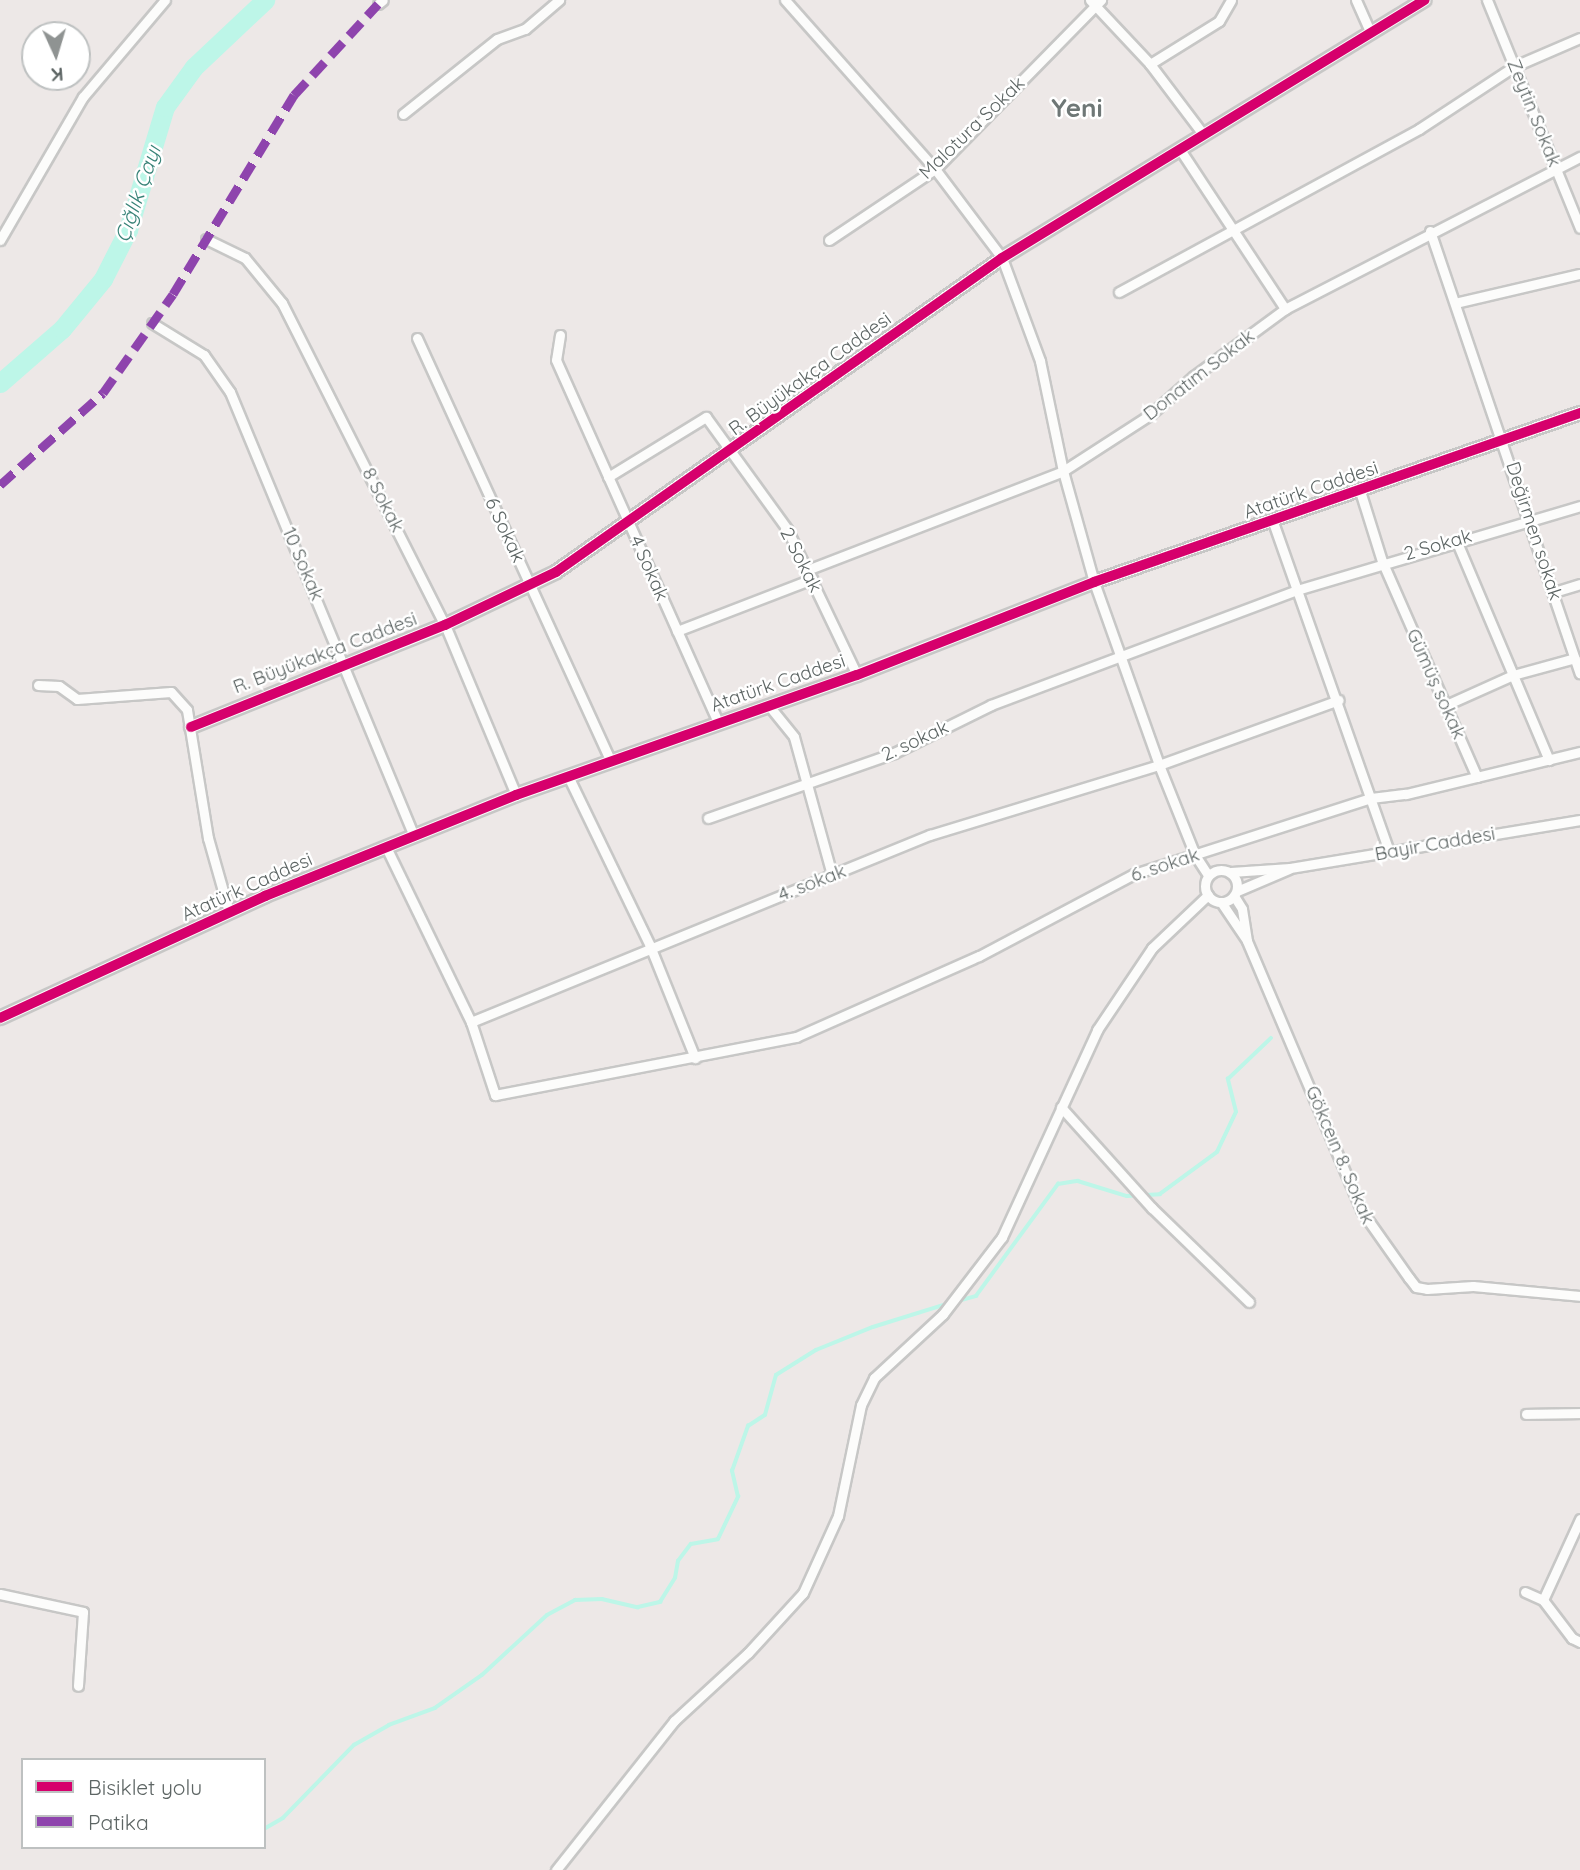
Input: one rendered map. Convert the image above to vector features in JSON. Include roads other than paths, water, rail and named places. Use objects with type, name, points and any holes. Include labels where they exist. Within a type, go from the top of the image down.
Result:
[{"type":"street","points":[[0,240],[83,97],[165,0]]},
{"type":"street","points":[[403,114],[497,39],[525,29],[559,0]]},
{"type":"street","points":[[556,1870],[674,1721],[748,1653],[803,1593],[838,1516],[861,1405],[874,1378],[943,1314],[1002,1237],[1097,1030],[1152,948],[1208,895],[1208,875],[1195,855],[1159,765],[1094,582],[1063,471],[1040,362],[1002,258],[935,169],[785,0]]},
{"type":"street","points":[[1150,64],[1219,20],[1231,0]]},
{"type":"street","points":[[1356,0],[1370,32]]},
{"type":"street","name":"R. Büyükakça Caddesi","points":[[191,727],[445,625],[531,586],[732,453],[1002,258],[1425,0]]},
{"type":"street","name":"Zeytin Sokak","points":[[1486,0],[1516,66],[1580,228]]},
{"type":"street","points":[[1095,2],[1150,64],[1203,134]]},
{"type":"street","name":"Malotura Sokak","points":[[829,240],[935,169],[1095,2]]},
{"type":"street","points":[[1119,292],[1419,128],[1516,66],[1580,38]]},
{"type":"street","points":[[1179,148],[1285,309]]},
{"type":"street","name":"Donatım Sokak","points":[[677,631],[809,574],[1063,471],[1151,414],[1194,376],[1285,309],[1430,231],[1580,157]]},
{"type":"street","name":"Değirmen sokak","points":[[1430,231],[1504,441],[1580,673]]},
{"type":"street","name":"8 Sokak","points":[[206,239],[245,258],[282,303],[445,625],[516,794]]},
{"type":"street","points":[[1455,303],[1580,274]]},
{"type":"street","name":"10 Sokak","points":[[152,323],[204,355],[218,372],[346,665],[414,836]]},
{"type":"street","name":"4 Sokak","points":[[560,335],[556,360],[718,723]]},
{"type":"street","name":"6 Sokak","points":[[417,338],[611,761]]},
{"type":"street","name":"Atatürk Caddesi","points":[[0,1018],[229,912],[516,794],[770,707],[1094,582],[1273,522],[1580,413]]},
{"type":"street","name":"2 Sokak","points":[[608,477],[706,417],[787,529],[857,675]]},
{"type":"street","name":"Gümüş sokak","points":[[1360,491],[1382,561],[1478,777]]},
{"type":"street","name":"2 Sokak","points":[[1119,657],[1382,561],[1580,506]]},
{"type":"street","points":[[1273,522],[1339,700],[1389,852]]},
{"type":"street","points":[[1456,540],[1549,760]]},
{"type":"street","points":[[1554,592],[1580,584]]},
{"type":"street","name":"2. sokak","points":[[708,818],[894,753],[990,705],[1119,657]]},
{"type":"street","points":[[1446,705],[1513,675],[1575,658]]},
{"type":"street","points":[[38,685],[59,686],[77,699],[171,692],[187,710],[208,838],[229,912]]},
{"type":"street","name":"4. sokak","points":[[471,1022],[650,946],[930,835],[1159,765],[1339,700]]},
{"type":"street","points":[[770,707],[793,737],[832,875]]},
{"type":"street","points":[[1478,777],[1580,752]]},
{"type":"street","points":[[568,776],[650,946],[695,1058]]},
{"type":"street","name":"6. sokak","points":[[471,1022],[495,1095],[595,1073],[695,1058],[796,1037],[873,1006],[1112,884],[1371,798],[1478,777]]},
{"type":"street","name":"Bayir Caddesi","points":[[1231,872],[1290,869],[1580,820]]},
{"type":"street","points":[[386,847],[471,1022]]},
{"type":"street","points":[[1208,875],[1222,869],[1231,872],[1236,893],[1221,902],[1208,895]]},
{"type":"street","name":"Bayir Caddesi","points":[[1236,893],[1290,869]]},
{"type":"street","name":"Gökceın 8. Sokak","points":[[1236,893],[1242,909],[1247,941]]},
{"type":"street","name":"Gökceın 8. Sokak","points":[[1221,902],[1247,941],[1361,1210],[1416,1287],[1473,1286],[1580,1296]]},
{"type":"street","points":[[1061,1107],[1152,1208],[1249,1301]]},
{"type":"street","points":[[1526,1414],[1580,1413]]},
{"type":"street","points":[[1543,1600],[1578,1523]]},
{"type":"street","points":[[1525,1592],[1543,1600],[1572,1639],[1580,1642]]},
{"type":"street","points":[[0,1594],[83,1612],[78,1686]]},
{"type":"waterway","name":"Çığlık Çayı","points":[[0,383],[62,329],[103,279],[128,230],[165,107],[194,67],[265,0]]},
{"type":"waterway","points":[[954,1302],[976,1296],[1058,1184],[1078,1181],[1127,1196],[1160,1194],[1217,1152],[1236,1112],[1228,1079],[1271,1038]]},
{"type":"waterway","points":[[266,1828],[283,1818],[354,1745],[389,1725],[435,1708],[482,1675],[547,1615],[575,1600],[602,1599],[638,1607],[660,1602],[675,1578],[678,1561],[691,1544],[718,1539],[738,1497],[732,1471],[748,1426],[765,1415],[776,1375],[816,1350],[873,1327],[947,1304]]},
{"type":"district","name":"Yeni","points":[[1077,108]]}]
